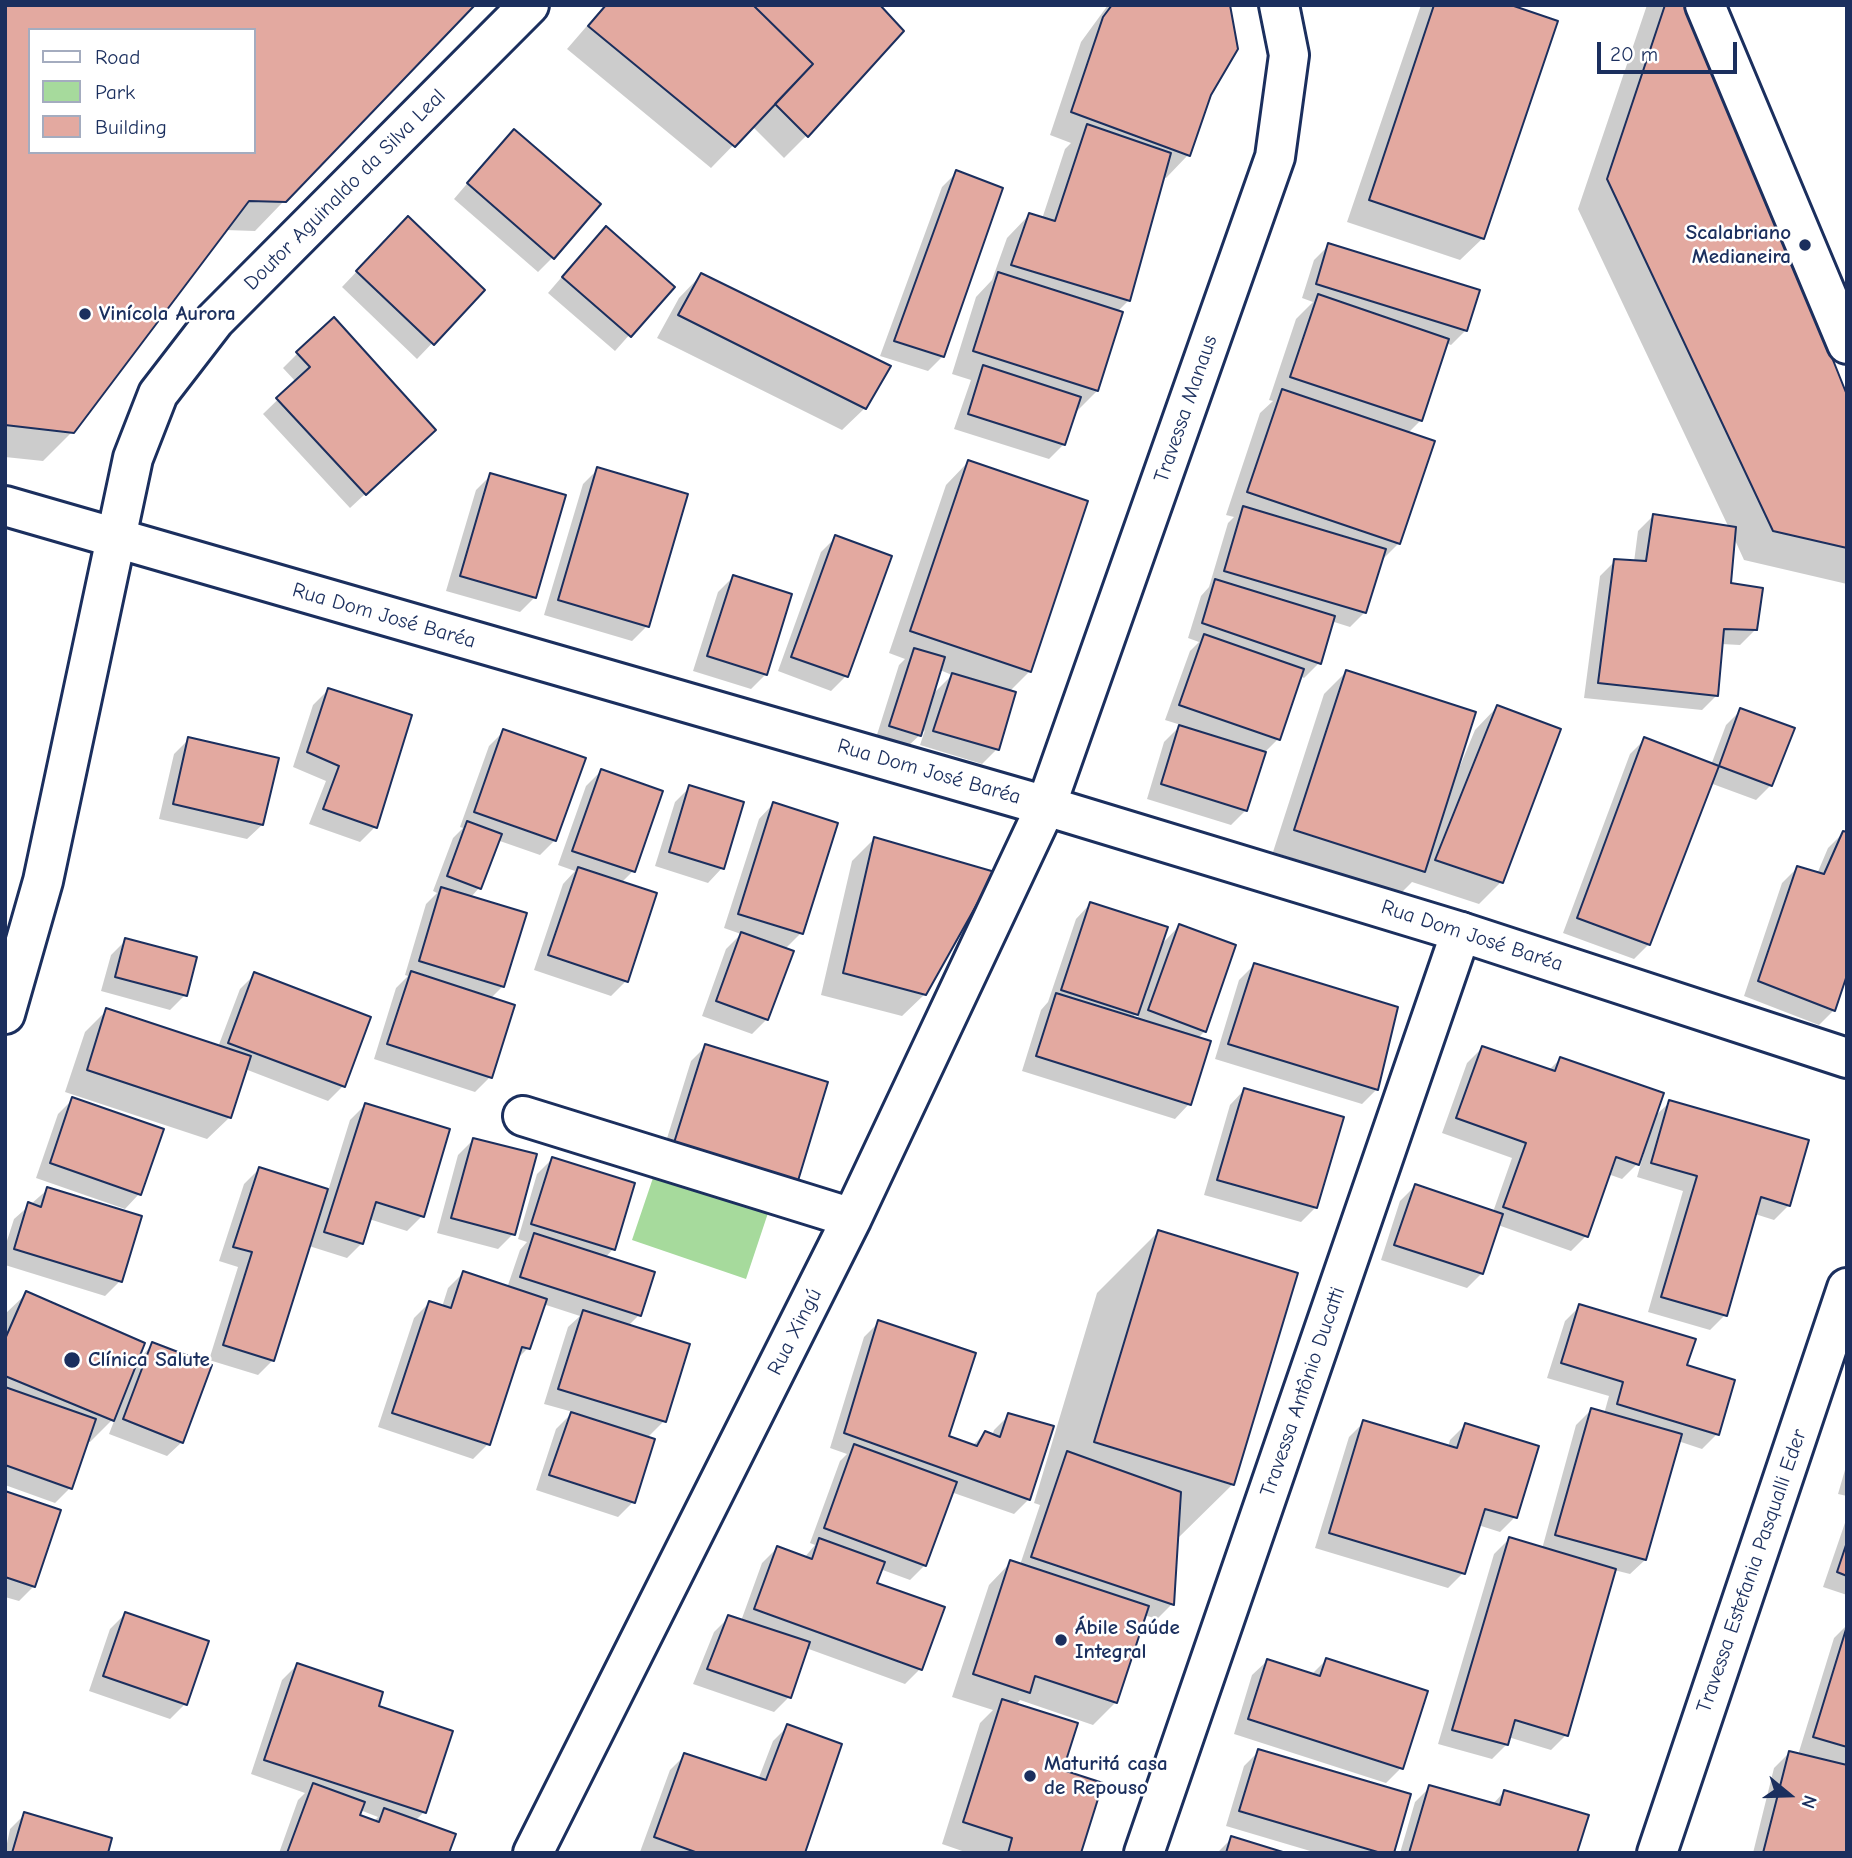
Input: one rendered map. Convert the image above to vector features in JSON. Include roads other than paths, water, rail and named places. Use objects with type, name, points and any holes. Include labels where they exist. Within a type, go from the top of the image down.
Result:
[{"type":"street","name":"Doutor Aguinaldo da Silva Leal","points":[[5,1014],[43,881],[118,539],[133,458],[158,394],[215,320],[528,5]]},
{"type":"street","name":"Travessa Manaus","points":[[1046,806],[1275,157],[1289,55],[1279,5]]},
{"type":"street","points":[[1704,5],[1847,344]]},
{"type":"street","name":"Rua Dom José Baréa","points":[[5,506],[1046,806],[1461,932],[1847,1058]]},
{"type":"street","name":"Rua Xingú","points":[[533,1853],[852,1217],[1046,806]]},
{"type":"street","name":"Travessa Antônio Ducatti","points":[[1144,1853],[1461,932]]},
{"type":"street","points":[[523,1116],[852,1217]]},
{"type":"street","name":"Travessa Estefania Pasqualli Eder","points":[[1657,1853],[1847,1288]]},
{"type":"place","name":"Scalabriano Medianeira","points":[[1805,245]]},
{"type":"place","name":"Vinícola Aurora","points":[[85,314]]},
{"type":"place","name":"Clínica Salute","points":[[72,1360]]},
{"type":"place","name":"Ábile Saúde Integral","points":[[1061,1640]]},
{"type":"place","name":"Maturitá casa de Repouso","points":[[1030,1776]]}]
